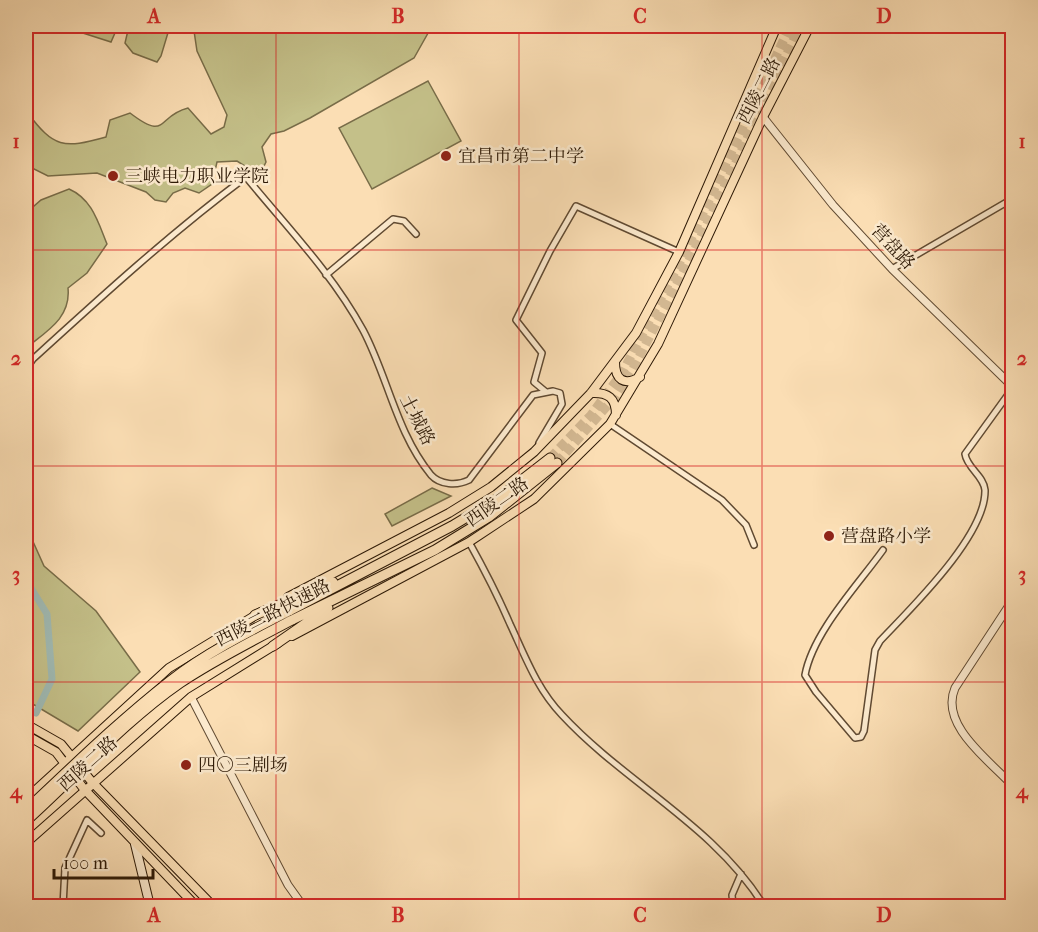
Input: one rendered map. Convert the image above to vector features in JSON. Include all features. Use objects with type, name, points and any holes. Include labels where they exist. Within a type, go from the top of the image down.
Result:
[{"type":"highway","name":"西陵二路快速路","points":[[26,810],[113,728],[171,680],[228,642],[290,616],[364,586],[435,550],[489,517],[553,461],[500,497],[290,616],[178,684],[110,742],[26,821]]},
{"type":"highway","points":[[255,615],[412,548]]},
{"type":"highway","points":[[273,646],[364,586]]},
{"type":"main road","name":"西陵二路","points":[[26,799],[169,668],[255,615],[449,513],[491,487],[534,452],[591,393],[636,333],[679,252],[777,26]]},
{"type":"main road","name":"西陵二路","points":[[26,843],[84,789],[191,697],[273,646],[469,542],[534,499],[610,424],[639,377],[680,298],[763,117],[810,26]]},
{"type":"main road","points":[[1005,26],[1012,31]]},
{"type":"main road","points":[[615,362],[616,375],[622,382],[628,383],[639,377]]},
{"type":"main road","points":[[591,393],[604,393],[611,397],[616,407],[615,416]]},
{"type":"main road","points":[[26,724],[52,736],[69,760],[84,789],[196,906]]},
{"type":"main road","points":[[26,735],[69,760],[213,906]]},
{"type":"main road","points":[[135,844],[150,906]]},
{"type":"main road","points":[[172,906],[181,904],[189,906]]},
{"type":"street","points":[[1012,41],[1012,50]]},
{"type":"street","name":"营盘路","points":[[763,117],[833,205],[892,269],[1012,388]]},
{"type":"street","name":"土城路","points":[[26,369],[33,359],[124,274],[187,221],[246,177],[342,294],[364,333],[393,409],[422,460],[437,480],[461,484],[469,480],[533,395],[546,392]]},
{"type":"street","points":[[892,269],[1012,199]]},
{"type":"street","points":[[534,452],[563,399],[560,393],[546,392],[534,382],[542,353],[516,320],[550,251],[576,206],[679,252]]},
{"type":"street","points":[[326,275],[393,219],[404,221],[416,234]]},
{"type":"street","points":[[883,550],[823,633],[807,664],[805,675],[816,693],[855,738],[861,737],[864,731],[875,650],[880,641],[942,576],[975,521],[985,489],[983,482],[969,466],[965,454],[1012,388]]},
{"type":"street","points":[[26,419],[29,435]]},
{"type":"street","points":[[610,424],[722,500],[746,525],[754,545]]},
{"type":"street","points":[[469,542],[487,574],[530,668],[552,704],[655,798],[715,844],[764,906]]},
{"type":"street","points":[[1012,601],[955,688],[951,709],[969,740],[1012,785]]},
{"type":"street","points":[[191,697],[288,885],[303,906]]},
{"type":"street","points":[[63,906],[66,868],[87,820],[101,833]]},
{"type":"street","points":[[733,906],[732,894],[741,874]]},
{"type":"shaded area","points":[[61,26],[118,26],[111,42]]},
{"type":"shaded area","points":[[129,26],[170,26],[157,62],[133,53],[125,43]]},
{"type":"shaded area","points":[[188,26],[432,26],[414,58],[310,118],[284,131],[271,134],[262,147],[266,162],[263,168],[251,170],[237,161],[217,162],[212,184],[199,193],[185,188],[173,193],[166,202],[155,200],[146,192],[97,173],[48,176],[26,165],[26,91],[29,92],[27,112],[45,133],[60,143],[79,143],[106,137],[110,120],[130,113],[151,126],[157,126],[188,108],[211,134],[224,127],[227,115],[197,51],[194,31]]},
{"type":"shaded area","points":[[428,81],[461,141],[372,189],[339,128]]},
{"type":"shaded area","points":[[69,189],[77,193],[89,205],[107,244],[87,273],[68,288],[66,308],[62,316],[26,348],[26,213],[41,200]]},
{"type":"shaded area","points":[[432,488],[451,496],[392,526],[385,514]]},
{"type":"shaded area","points":[[26,526],[44,566],[96,611],[140,672],[78,731],[26,700]]},
{"type":"waterway","points":[[26,580],[47,614],[52,679],[36,713]]},
{"type":"tunnel","points":[[550,458],[591,415],[622,373],[684,254],[790,26]]},
{"type":"tunnel","points":[[557,463],[616,396],[632,371],[697,245],[800,26]]},
{"type":"place","name":"宜昌市第二中学","points":[[446,156]]},
{"type":"place","name":"三峡电力职业学院","points":[[113,176]]},
{"type":"place","name":"营盘路小学","points":[[829,536]]},
{"type":"place","name":"四〇三剧场","points":[[186,765]]}]
